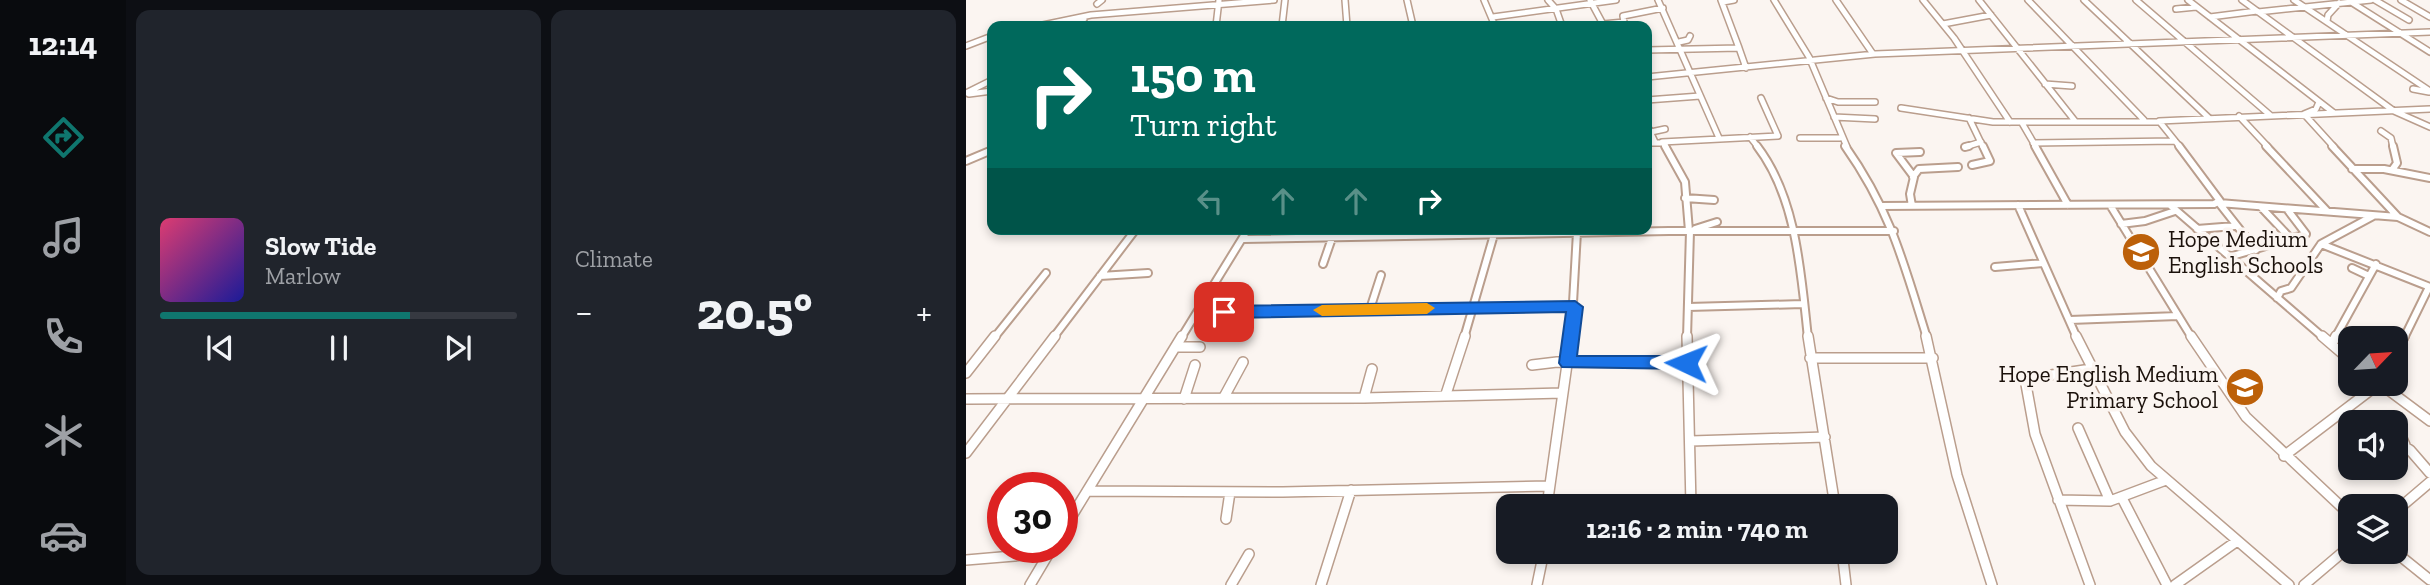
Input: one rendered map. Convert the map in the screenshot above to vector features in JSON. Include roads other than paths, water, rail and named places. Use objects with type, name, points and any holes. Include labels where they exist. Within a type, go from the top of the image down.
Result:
[{"type":"street","points":[[1062,21],[1091,15],[1128,14],[1219,1],[1274,0]]},
{"type":"street","points":[[1283,21],[1285,0]]},
{"type":"street","points":[[1345,0],[1347,21]]},
{"type":"street","points":[[1407,0],[1412,21]]},
{"type":"street","points":[[1484,0],[1494,21]]},
{"type":"street","points":[[1548,0],[1556,9],[1560,21]]},
{"type":"street","points":[[1493,17],[1616,0]]},
{"type":"street","points":[[1658,0],[1719,138]]},
{"type":"street","points":[[1734,0],[1722,1],[1726,19],[1746,68]]},
{"type":"street","points":[[1774,0],[1810,61],[1840,138],[1872,184],[1894,231],[1933,358],[1957,475],[1992,585]]},
{"type":"street","points":[[1836,0],[1873,54]]},
{"type":"street","points":[[1923,0],[1943,24],[2010,122]]},
{"type":"street","points":[[1979,0],[2075,121]]},
{"type":"street","points":[[2028,0],[2144,120]]},
{"type":"street","points":[[2084,0],[2209,118]]},
{"type":"street","points":[[2136,0],[2270,115]]},
{"type":"street","points":[[2188,0],[2334,113]]},
{"type":"street","points":[[2242,0],[2394,111],[2430,127]]},
{"type":"street","points":[[2294,0],[2430,91]]},
{"type":"street","points":[[2210,17],[2373,0],[2409,20]]},
{"type":"street","points":[[2401,0],[2430,17]]},
{"type":"street","points":[[1217,21],[1219,1]]},
{"type":"street","points":[[1590,2],[1601,21]]},
{"type":"street","points":[[2327,21],[2344,2]]},
{"type":"street","points":[[2344,2],[2430,52]]},
{"type":"street","points":[[2175,9],[2197,7]]},
{"type":"street","points":[[1624,21],[1624,15],[1663,8]]},
{"type":"street","points":[[1080,21],[1091,15]]},
{"type":"street","points":[[1943,24],[1991,15]]},
{"type":"street","points":[[1652,76],[1873,54],[2430,32]]},
{"type":"street","points":[[1680,45],[1690,36]]},
{"type":"street","points":[[966,46],[987,38]]},
{"type":"street","points":[[1652,49],[1680,45],[1739,48]]},
{"type":"street","points":[[966,93],[987,82]]},
{"type":"street","points":[[2045,84],[2072,86]]},
{"type":"street","points":[[2413,89],[2430,91]]},
{"type":"street","points":[[966,93],[987,91]]},
{"type":"street","points":[[1652,100],[1700,96]]},
{"type":"street","points":[[1825,97],[1838,102],[1875,102]]},
{"type":"street","points":[[1654,142],[1779,135],[1761,98]]},
{"type":"street","points":[[2304,114],[2316,109],[2319,102]]},
{"type":"street","points":[[1900,108],[2022,123],[2144,120],[2159,122],[2239,116],[2430,109]]},
{"type":"street","points":[[2304,114],[2398,217]]},
{"type":"street","points":[[2239,116],[2327,211]]},
{"type":"street","points":[[1834,117],[1875,118]]},
{"type":"street","points":[[1969,118],[1990,161],[1972,165]]},
{"type":"street","points":[[2159,122],[2210,184],[2235,226],[2256,250]]},
{"type":"street","points":[[2022,123],[2067,205]]},
{"type":"street","points":[[1652,132],[1665,129]]},
{"type":"street","points":[[2381,131],[2391,138],[2397,163],[2392,170]]},
{"type":"street","points":[[1750,137],[1780,181],[1792,233],[1833,494]]},
{"type":"street","points":[[1800,138],[1840,138]]},
{"type":"street","points":[[1654,142],[1684,179],[1689,231],[1686,363],[1691,494]]},
{"type":"street","points":[[1965,147],[1981,142]]},
{"type":"street","points":[[2033,143],[2175,142]]},
{"type":"street","points":[[966,161],[987,152]]},
{"type":"street","points":[[1913,177],[1896,153],[1920,152]]},
{"type":"street","points":[[1912,206],[1910,194],[1913,177],[1921,169],[1958,167]]},
{"type":"street","points":[[2352,169],[2392,170],[2430,178]]},
{"type":"street","points":[[1685,198],[1714,200]]},
{"type":"street","points":[[1881,206],[2110,205],[2173,208],[2219,203],[2398,217],[2430,232]]},
{"type":"street","points":[[2018,205],[2091,369],[2137,450],[2166,480],[2289,585]]},
{"type":"street","points":[[2110,205],[2178,316],[2246,417],[2284,456],[2338,504]]},
{"type":"street","points":[[2261,207],[2292,240]]},
{"type":"street","points":[[2121,223],[2145,220],[2173,208]]},
{"type":"street","points":[[2173,208],[2338,349]]},
{"type":"street","points":[[2229,257],[2292,240],[2307,233],[2287,209]]},
{"type":"street","points":[[2277,298],[2282,291],[2291,288],[2321,244],[2374,215]]},
{"type":"street","points":[[1689,231],[1717,222]]},
{"type":"street","points":[[2197,229],[2235,226]]},
{"type":"street","points":[[1652,231],[1894,231]]},
{"type":"street","points":[[966,453],[1131,235]]},
{"type":"street","points":[[1078,506],[1176,347],[1201,313],[1245,235]]},
{"type":"street","points":[[1243,239],[1400,235]]},
{"type":"street","points":[[1446,394],[1465,342],[1480,272],[1494,235]]},
{"type":"street","points":[[1548,494],[1575,307],[1577,235]]},
{"type":"street","points":[[1323,264],[1332,238]]},
{"type":"street","points":[[2321,244],[2430,287],[2408,330]]},
{"type":"street","points":[[1995,267],[2043,263]]},
{"type":"street","points":[[2332,344],[2375,264]]},
{"type":"street","points":[[2352,268],[2369,275]]},
{"type":"street","points":[[966,373],[1046,272]]},
{"type":"street","points":[[1100,276],[1148,273]]},
{"type":"street","points":[[1370,309],[1381,275]]},
{"type":"street","points":[[1201,313],[1216,297],[1233,295]]},
{"type":"street","points":[[1688,307],[1803,304]]},
{"type":"street","points":[[1201,313],[1474,306],[1575,307]]},
{"type":"street","points":[[2070,320],[2178,316]]},
{"type":"street","points":[[1176,347],[1200,347]]},
{"type":"street","points":[[1810,358],[1933,358]]},
{"type":"street","points":[[1224,397],[1243,362]]},
{"type":"street","points":[[1532,365],[1686,363]]},
{"type":"street","points":[[1184,399],[1195,365]]},
{"type":"street","points":[[1364,398],[1372,369]]},
{"type":"street","points":[[2090,585],[2035,434],[2025,379],[2091,369]]},
{"type":"street","points":[[966,399],[1364,398],[1562,393]]},
{"type":"street","points":[[2284,456],[2363,396]]},
{"type":"street","points":[[2397,396],[2430,421]]},
{"type":"street","points":[[2078,428],[2110,501]]},
{"type":"street","points":[[1691,441],[1773,441],[1825,437]]},
{"type":"street","points":[[2408,448],[2430,473]]},
{"type":"street","points":[[2058,500],[2110,501],[2166,480]]},
{"type":"street","points":[[2408,501],[2430,482]]},
{"type":"street","points":[[1087,491],[1230,492],[1549,486]]},
{"type":"street","points":[[1321,585],[1329,552],[1351,490]]},
{"type":"street","points":[[1226,519],[1230,492]]},
{"type":"street","points":[[2122,498],[2167,585]]},
{"type":"street","points":[[2175,585],[2237,541]]},
{"type":"street","points":[[1231,585],[1249,554]]},
{"type":"street","points":[[2304,585],[2338,556]]},
{"type":"street","points":[[966,560],[987,558]]},
{"type":"street","points":[[2408,562],[2430,580]]},
{"type":"street","points":[[1030,585],[1044,563]]},
{"type":"street","points":[[1537,585],[1541,564]]},
{"type":"street","points":[[1844,564],[1846,585]]},
{"type":"place","name":"Hope Medium English Schools","points":[[2141,252]]},
{"type":"place","name":"Hope English Medium Primary School","points":[[2245,387]]}]
